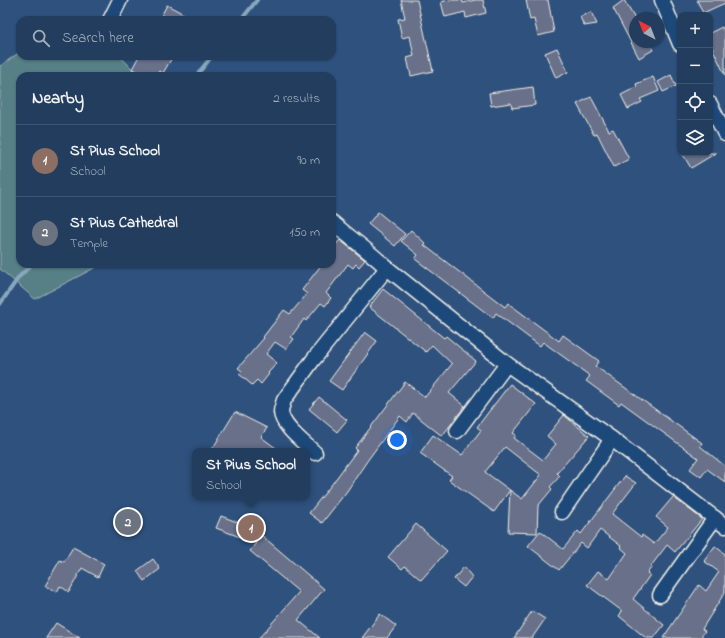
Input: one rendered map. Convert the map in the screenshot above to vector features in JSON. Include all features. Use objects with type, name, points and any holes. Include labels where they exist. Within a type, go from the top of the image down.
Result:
[{"type":"street","points":[[112,16],[120,0]]},
{"type":"street","points":[[662,0],[677,37]]},
{"type":"street","points":[[713,110],[725,134]]},
{"type":"street","points":[[336,226],[507,364],[612,439],[720,522],[660,595]]},
{"type":"street","points":[[310,448],[284,422],[281,414],[281,408],[284,400],[313,360],[387,268]]},
{"type":"street","points":[[457,431],[507,364]]},
{"type":"street","points":[[562,512],[612,439]]},
{"type":"street","points":[[310,448],[315,453]]},
{"type":"green space","points":[[16,55],[16,60],[124,60],[135,72],[16,72],[16,268],[94,268],[35,299],[0,269],[0,66]]},
{"type":"building","points":[[401,0],[417,0],[433,71],[411,76],[407,58],[414,56],[410,36],[402,38],[398,19],[405,18]]},
{"type":"building","points":[[449,0],[462,0],[463,3],[483,0],[486,13],[466,18],[465,12],[445,17],[441,2]]},
{"type":"building","points":[[526,0],[548,0],[554,32],[538,36],[534,19],[530,20]]},
{"type":"building","points":[[624,0],[631,12],[629,12],[629,39],[613,8]]},
{"type":"building","points":[[697,0],[725,0],[725,3],[703,12]]},
{"type":"building","points":[[167,5],[188,16],[161,16]]},
{"type":"building","points":[[591,12],[597,24],[584,26],[580,17]]},
{"type":"building","points":[[722,27],[725,34],[725,75],[713,49],[713,32]]},
{"type":"building","points":[[557,48],[568,72],[556,78],[545,53]]},
{"type":"building","points":[[634,48],[652,48],[653,50],[639,58]]},
{"type":"building","points":[[137,60],[171,60],[164,72],[138,72],[132,69]]},
{"type":"building","points":[[671,75],[676,86],[663,92],[658,82]]},
{"type":"building","points":[[653,77],[659,91],[640,99],[642,102],[628,109],[621,95],[637,87],[636,84]]},
{"type":"building","points":[[533,87],[535,105],[512,108],[511,103],[491,106],[489,93]]},
{"type":"building","points":[[591,97],[609,131],[613,129],[629,159],[614,167],[597,133],[594,135],[577,104]]},
{"type":"building","points":[[684,156],[711,156],[691,168]]},
{"type":"building","points":[[378,212],[405,234],[395,246],[368,224]]},
{"type":"building","points":[[411,230],[426,244],[424,245],[505,307],[508,303],[559,341],[563,335],[599,361],[595,366],[702,443],[700,446],[725,466],[725,482],[707,469],[701,477],[690,469],[698,458],[621,402],[619,405],[586,381],[590,376],[543,342],[540,346],[496,313],[493,318],[415,259],[418,255],[401,241]]},
{"type":"building","points":[[340,240],[365,260],[359,267],[356,264],[353,268],[348,264],[326,293],[331,298],[325,306],[321,303],[306,321],[304,319],[291,337],[294,339],[286,349],[275,342],[266,354],[277,363],[261,384],[257,380],[252,385],[239,374],[242,371],[238,368],[264,338],[263,337],[284,310],[290,314],[307,294],[302,290],[319,268],[336,268],[336,244]]},
{"type":"building","points":[[383,289],[444,338],[446,336],[476,361],[449,393],[465,406],[442,436],[413,413],[407,422],[400,416],[347,491],[322,523],[309,513],[357,450],[355,448],[405,382],[425,397],[452,364],[432,345],[426,352],[369,307]]},
{"type":"building","points":[[365,332],[377,341],[342,390],[329,381]]},
{"type":"building","points":[[510,384],[536,404],[513,433],[516,435],[514,438],[543,460],[556,444],[547,436],[564,415],[589,436],[557,473],[560,476],[550,487],[552,489],[538,506],[537,533],[508,532],[510,490],[494,512],[449,480],[452,476],[420,453],[433,435],[462,455],[481,430],[477,427]],"holes":[[[505,447],[541,475],[522,499],[485,472]]]},
{"type":"building","points":[[319,397],[347,420],[337,432],[309,409]]},
{"type":"building","points":[[235,412],[267,428],[261,437],[276,448],[213,448]]},
{"type":"building","points":[[625,476],[636,483],[612,514],[641,537],[642,535],[654,544],[668,527],[656,517],[673,497],[702,519],[675,552],[667,545],[651,566],[652,567],[647,573],[650,575],[633,599],[664,625],[654,638],[646,638],[619,616],[622,611],[587,585],[598,571],[609,579],[627,553],[620,547],[621,546],[600,530],[587,548],[581,543],[559,570],[528,546],[540,531],[563,549],[578,531],[581,534]]},
{"type":"building","points":[[221,516],[253,528],[324,589],[298,620],[320,638],[259,638],[299,592],[250,551],[256,543],[216,528]]},
{"type":"building","points":[[416,524],[447,551],[421,580],[405,566],[402,569],[388,557]]},
{"type":"building","points":[[715,546],[725,554],[725,592],[702,629],[705,631],[700,638],[663,638],[699,585],[706,591],[719,572],[704,561]]},
{"type":"building","points":[[73,547],[104,564],[98,577],[82,568],[69,592],[60,586],[57,592],[45,586],[60,560],[64,562]]},
{"type":"building","points":[[153,559],[160,569],[144,581],[137,571]]},
{"type":"building","points":[[464,567],[472,577],[464,587],[454,579]]},
{"type":"building","points":[[532,611],[545,619],[532,638],[514,638]]},
{"type":"building","points":[[380,614],[396,626],[387,638],[362,638]]},
{"type":"building","points":[[56,623],[80,638],[46,638]]},
{"type":"waterway","points":[[244,16],[257,0]]},
{"type":"waterway","points":[[199,72],[209,60]]},
{"type":"waterway","points":[[0,304],[19,277],[28,268]]},
{"type":"place","name":"St Pius Cathedral","points":[[128,522]]},
{"type":"place","name":"St Pius School","points":[[251,528]]}]
